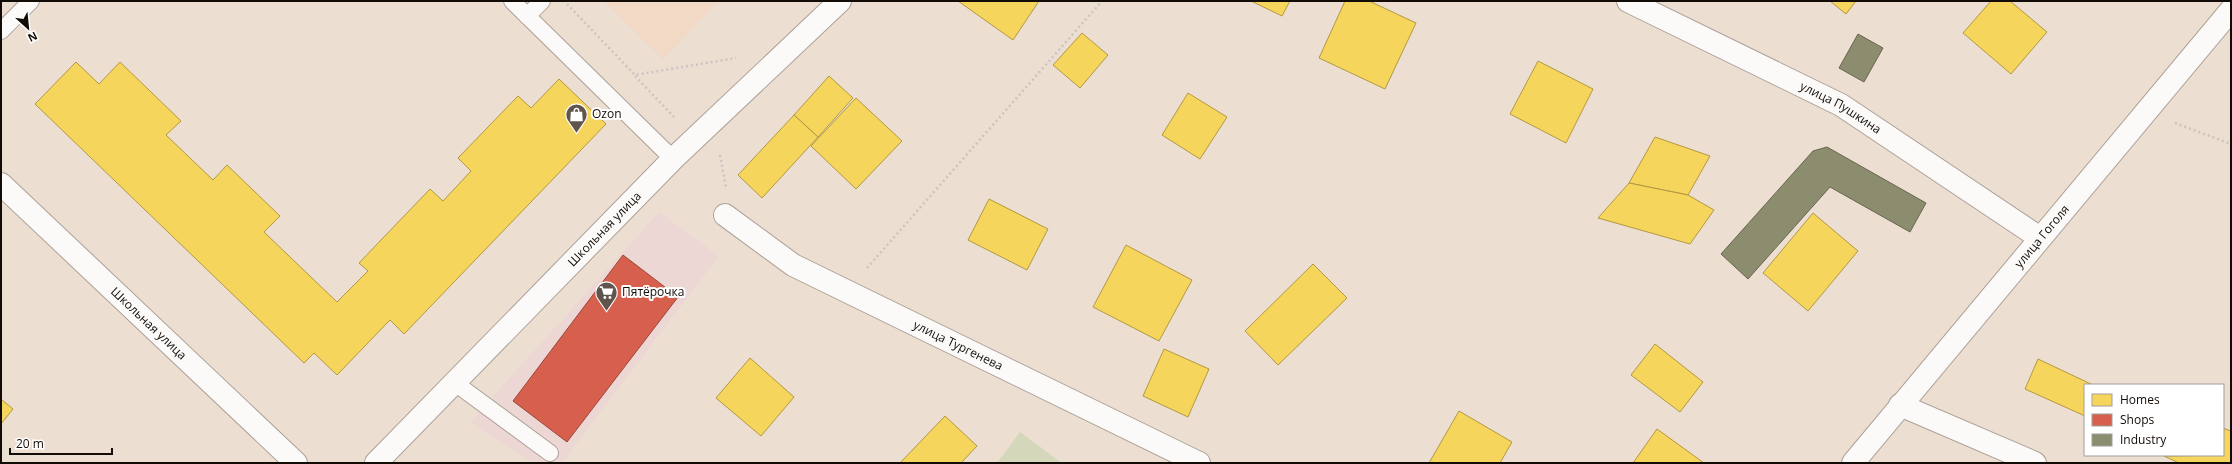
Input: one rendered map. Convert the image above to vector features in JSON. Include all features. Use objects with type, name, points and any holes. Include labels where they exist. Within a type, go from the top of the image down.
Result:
[{"type":"street","name":"Школьная улица","points":[[376,463],[673,159],[840,1]]},
{"type":"street","name":"улица Пушкина","points":[[1628,1],[1841,104],[2040,238]]},
{"type":"street","name":"улица Гоголя","points":[[1853,463],[2231,10]]},
{"type":"street","name":"Школьная улица","points":[[1,184],[296,463]]},
{"type":"street","name":"улица Тургенева","points":[[724,215],[793,265],[845,292],[1199,463]]},
{"type":"street","points":[[1900,405],[2036,463]]},
{"type":"lane","points":[[1,31],[31,1]]},
{"type":"lane","points":[[512,1],[673,159]]},
{"type":"lane","points":[[527,16],[542,1]]},
{"type":"lane","points":[[455,383],[550,453]]},
{"type":"path","points":[[564,1],[677,120]]},
{"type":"path","points":[[845,292],[1102,1]]},
{"type":"path","points":[[635,75],[741,57]]},
{"type":"path","points":[[2146,112],[2231,144]]},
{"type":"path","points":[[719,152],[728,198],[724,215]]},
{"type":"shaded area","points":[[603,1],[719,1],[663,59]]},
{"type":"shaded area","points":[[659,212],[719,256],[562,463],[533,463],[470,422]]},
{"type":"green space","points":[[1020,432],[1062,463],[997,463]]},
{"type":"building: Homes","points":[[958,1],[1039,1],[1013,40]]},
{"type":"building: Homes","points":[[1251,1],[1290,1],[1282,16]]},
{"type":"building: Homes","points":[[1345,1],[1369,1],[1416,23],[1385,89],[1319,58]]},
{"type":"building: Homes","points":[[1830,1],[1856,1],[1846,14]]},
{"type":"building: Homes","points":[[1991,1],[2010,1],[2047,32],[2011,74],[1963,33]]},
{"type":"building: Homes","points":[[1082,33],[1108,55],[1080,88],[1053,65]]},
{"type":"building: Homes","points":[[1538,61],[1593,89],[1566,143],[1510,114]]},
{"type":"building: Homes","points":[[76,62],[99,84],[120,62],[181,121],[166,135],[213,180],[227,165],[280,216],[264,232],[337,302],[368,271],[359,263],[430,189],[443,201],[471,171],[458,158],[518,96],[531,108],[559,79],[606,124],[404,334],[390,320],[337,375],[314,353],[304,363],[35,104]]},
{"type":"building: Homes","points":[[829,76],[853,98],[818,137],[794,115]]},
{"type":"building: Homes","points":[[1188,93],[1227,117],[1200,159],[1162,135]]},
{"type":"building: Homes","points":[[856,98],[902,141],[856,189],[811,146]]},
{"type":"building: Homes","points":[[794,115],[818,137],[762,198],[738,175]]},
{"type":"building: Homes","points":[[1655,137],[1710,156],[1688,195],[1629,183]]},
{"type":"building: Homes","points":[[1629,183],[1688,195],[1714,210],[1690,244],[1598,218]]},
{"type":"building: Homes","points":[[989,199],[1048,229],[1027,270],[968,240]]},
{"type":"building: Homes","points":[[1813,213],[1858,251],[1808,311],[1763,273]]},
{"type":"building: Homes","points":[[1126,245],[1192,280],[1159,341],[1093,307]]},
{"type":"building: Homes","points":[[1313,264],[1347,298],[1278,365],[1245,331]]},
{"type":"building: Homes","points":[[1655,344],[1703,382],[1680,412],[1631,375]]},
{"type":"building: Homes","points":[[1164,349],[1209,369],[1188,417],[1143,396]]},
{"type":"building: Homes","points":[[750,358],[794,397],[761,436],[716,398]]},
{"type":"building: Homes","points":[[2038,359],[2091,384],[2084,384],[2084,416],[2025,389]]},
{"type":"building: Homes","points":[[1,399],[13,409],[1,424]]},
{"type":"building: Homes","points":[[1459,411],[1512,442],[1500,463],[1429,463]]},
{"type":"building: Homes","points":[[945,416],[977,446],[961,463],[900,463]]},
{"type":"building: Homes","points":[[2224,428],[2231,431],[2231,463],[2179,463],[2164,456],[2224,456]]},
{"type":"building: Homes","points":[[1657,429],[1704,463],[1633,463]]},
{"type":"building: Shops","points":[[623,255],[678,297],[567,442],[513,401]]},
{"type":"building: Industry","points":[[1858,34],[1883,48],[1864,82],[1839,68]]},
{"type":"building: Industry","points":[[1827,147],[1926,203],[1910,232],[1830,187],[1748,279],[1721,254],[1813,151]]},
{"type":"place","name":"Ozon","points":[[577,134]]},
{"type":"place","name":"Пятёрочка","points":[[607,312]]}]
